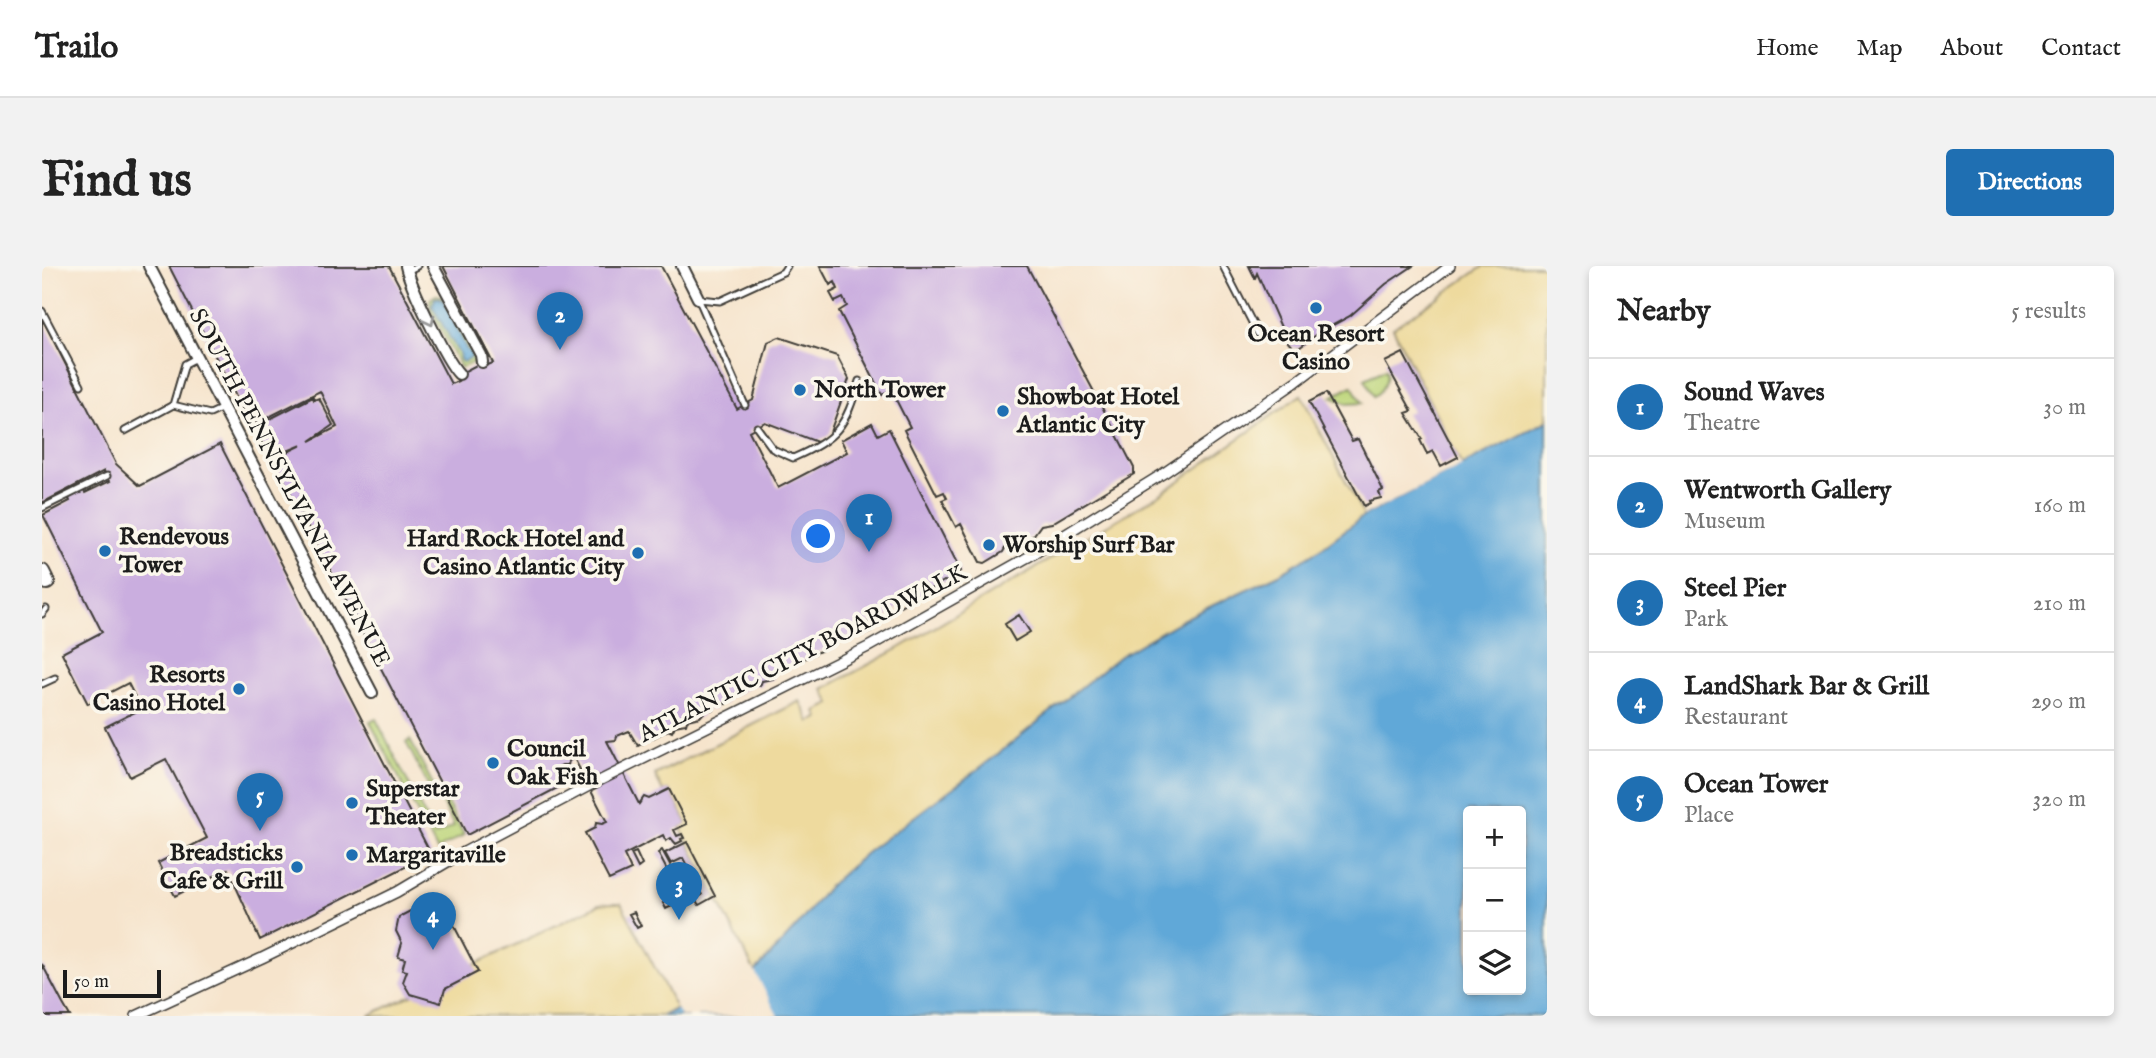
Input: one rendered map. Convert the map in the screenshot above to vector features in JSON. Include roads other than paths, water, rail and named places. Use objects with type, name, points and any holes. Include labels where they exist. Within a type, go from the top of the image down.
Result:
[{"type":"street","name":"SOUTH PENNSYLVANIA AVENUE","points":[[149,266],[372,693]]},
{"type":"street","points":[[433,266],[481,355],[482,362]]},
{"type":"street","points":[[682,266],[698,298]]},
{"type":"street","name":"ATLANTIC CITY BOARDWALK","points":[[136,1016],[397,892],[466,851],[569,796],[868,647],[1013,565],[1186,457],[1296,382],[1450,266]]},
{"type":"street","points":[[410,268],[413,289],[459,374]]},
{"type":"lane","points":[[698,298],[720,301],[783,272],[787,266]]},
{"type":"lane","points":[[1223,266],[1258,334]]},
{"type":"lane","points":[[698,298],[745,405]]},
{"type":"lane","points":[[42,311],[81,385]]},
{"type":"lane","points":[[173,405],[185,364],[198,358]]},
{"type":"lane","points":[[757,426],[773,449],[793,458],[837,432],[852,404],[859,381]]},
{"type":"lane","points":[[125,431],[173,405],[210,414],[224,408]]},
{"type":"lane","points":[[42,508],[107,477]]},
{"type":"lane","points":[[42,684],[55,678]]},
{"type":"water","points":[[435,298],[444,301],[467,350],[472,353],[472,357],[463,362],[432,306]]},
{"type":"water","points":[[1547,421],[1547,1016],[662,1016],[755,972],[829,886],[866,853],[993,758],[1120,656],[1184,619],[1279,574],[1319,550],[1364,516]]},
{"type":"place","name":"Ocean Resort Casino","points":[[1316,308]]},
{"type":"place","name":"Wentworth Gallery","points":[[560,350]]},
{"type":"place","name":"North Tower","points":[[800,390]]},
{"type":"place","name":"Showboat Hotel Atlantic City","points":[[1003,411]]},
{"type":"place","name":"Worship Surf Bar","points":[[989,545]]},
{"type":"place","name":"Rendevous Tower","points":[[105,551]]},
{"type":"place","name":"Sound Waves","points":[[869,552]]},
{"type":"place","name":"Hard Rock Hotel and Casino Atlantic City","points":[[638,553]]},
{"type":"place","name":"Resorts Casino Hotel","points":[[239,689]]},
{"type":"place","name":"Council Oak Fish","points":[[493,763]]},
{"type":"place","name":"Superstar Theater","points":[[352,803]]},
{"type":"place","name":"Ocean Tower","points":[[260,831]]},
{"type":"place","name":"Margaritaville","points":[[352,855]]},
{"type":"place","name":"Breadsticks Cafe & Grill","points":[[297,867]]},
{"type":"place","name":"Steel Pier","points":[[679,920]]},
{"type":"place","name":"LandShark Bar & Grill","points":[[433,950]]}]
